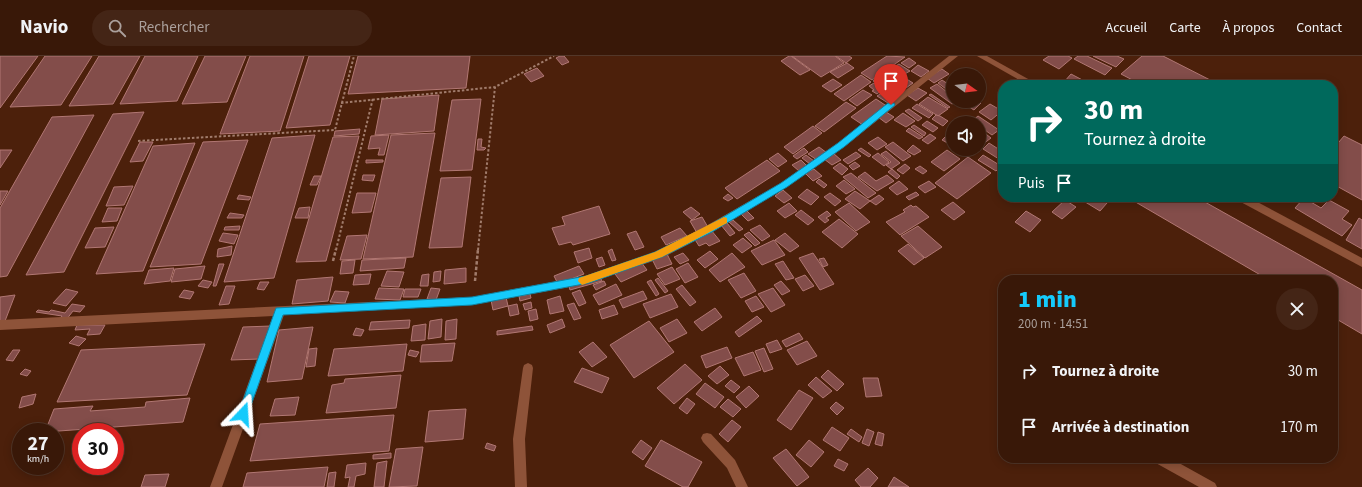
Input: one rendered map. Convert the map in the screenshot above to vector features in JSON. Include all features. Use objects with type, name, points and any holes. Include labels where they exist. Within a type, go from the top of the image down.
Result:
[{"type":"street","points":[[0,325],[472,301],[586,280],[659,255],[709,229],[784,185],[841,145],[954,56]]},
{"type":"street","points":[[981,56],[1026,80]]},
{"type":"street","points":[[1249,202],[1362,263]]},
{"type":"street","points":[[216,487],[280,311]]},
{"type":"street","points":[[520,487],[519,439],[528,368]]},
{"type":"street","points":[[707,438],[731,464],[742,487]]},
{"type":"street","points":[[1167,463],[1211,487]]},
{"type":"path","points":[[138,141],[335,130],[354,56]]},
{"type":"path","points":[[342,103],[373,98],[495,87],[554,56]]},
{"type":"path","points":[[472,301],[495,87]]},
{"type":"path","points":[[333,261],[373,98]]},
{"type":"building","points":[[0,56],[38,56],[0,108]]},
{"type":"building","points":[[45,56],[92,56],[61,105],[10,107]]},
{"type":"building","points":[[99,56],[140,56],[113,104],[69,106]]},
{"type":"building","points":[[145,56],[198,56],[177,101],[120,104]]},
{"type":"building","points":[[205,56],[246,56],[227,102],[182,104]]},
{"type":"building","points":[[250,56],[304,56],[280,131],[220,134]]},
{"type":"building","points":[[309,56],[350,56],[330,125],[286,128]]},
{"type":"building","points":[[358,56],[470,56],[466,88],[348,94]]},
{"type":"building","points":[[564,56],[569,62],[562,65],[556,58]]},
{"type":"building","points":[[789,56],[810,70],[800,75],[781,61]]},
{"type":"building","points":[[792,56],[835,56],[844,63],[821,77]]},
{"type":"building","points":[[836,56],[849,56],[852,58],[846,63]]},
{"type":"building","points":[[887,56],[905,57],[872,80],[861,73]]},
{"type":"building","points":[[1049,56],[1068,56],[1072,58],[1059,69],[1043,60]]},
{"type":"building","points":[[1078,56],[1087,56],[1112,68],[1105,75],[1074,59]]},
{"type":"building","points":[[1093,56],[1117,56],[1124,59],[1116,67]]},
{"type":"building","points":[[1142,56],[1163,56],[1210,80],[1132,80],[1121,74]]},
{"type":"building","points":[[909,58],[916,63],[909,68],[901,63]]},
{"type":"building","points":[[847,63],[854,68],[838,78],[830,72]]},
{"type":"building","points":[[899,64],[910,71],[903,75],[892,68]]},
{"type":"building","points":[[918,65],[929,71],[921,77],[911,71]]},
{"type":"building","points":[[537,68],[544,76],[531,82],[524,74]]},
{"type":"building","points":[[891,69],[902,77],[899,79],[888,71]]},
{"type":"building","points":[[942,69],[946,72],[946,76],[934,83],[927,78]]},
{"type":"building","points":[[888,72],[899,79],[894,82],[883,75]]},
{"type":"building","points":[[1071,74],[1082,80],[1066,80]]},
{"type":"building","points":[[861,75],[871,82],[844,101],[834,94]]},
{"type":"building","points":[[879,76],[891,83],[884,88],[873,81]]},
{"type":"building","points":[[905,78],[913,83],[906,88],[898,83]]},
{"type":"building","points":[[833,79],[842,85],[831,92],[822,86]]},
{"type":"building","points":[[942,80],[946,83],[946,89],[938,83]]},
{"type":"building","points":[[874,83],[883,89],[877,94],[872,91],[874,90],[869,86]]},
{"type":"building","points":[[894,84],[900,87],[893,93],[887,89]]},
{"type":"building","points":[[937,84],[946,91],[946,100],[930,88]]},
{"type":"building","points":[[918,88],[927,93],[916,101],[907,95]]},
{"type":"building","points":[[863,90],[872,95],[857,106],[849,100]]},
{"type":"building","points":[[885,91],[895,98],[888,103],[877,96]]},
{"type":"building","points":[[931,94],[946,104],[946,107],[929,95]]},
{"type":"building","points":[[439,95],[434,131],[375,135],[382,99]]},
{"type":"building","points":[[928,97],[948,109],[938,116],[919,104]]},
{"type":"building","points":[[481,99],[472,170],[440,171],[452,100]]},
{"type":"building","points":[[876,99],[888,107],[863,125],[851,117]]},
{"type":"building","points":[[846,102],[856,108],[824,132],[815,126]]},
{"type":"building","points":[[917,104],[933,114],[929,118],[912,108]]},
{"type":"building","points":[[990,104],[998,109],[998,114],[991,120],[979,112]]},
{"type":"building","points":[[909,109],[922,118],[918,121],[905,111]]},
{"type":"building","points":[[144,112],[64,272],[26,275],[113,114]]},
{"type":"building","points":[[886,112],[894,117],[886,123],[878,117]]},
{"type":"building","points":[[903,113],[915,121],[906,127],[894,120]]},
{"type":"building","points":[[94,115],[7,276],[0,277],[0,208],[52,117]]},
{"type":"building","points":[[936,115],[940,116],[946,120],[946,123],[943,126],[932,119]]},
{"type":"building","points":[[927,121],[938,128],[933,132],[922,125]]},
{"type":"building","points":[[986,121],[998,129],[992,135],[986,131]]},
{"type":"building","points":[[914,125],[926,133],[924,136],[911,127]]},
{"type":"building","points":[[813,126],[822,133],[793,154],[784,147]]},
{"type":"building","points":[[909,128],[923,137],[919,139],[906,131]]},
{"type":"building","points":[[360,129],[359,134],[334,136],[335,131]]},
{"type":"building","points":[[435,133],[413,257],[363,259],[391,135]]},
{"type":"building","points":[[930,134],[936,138],[928,144],[922,140]]},
{"type":"building","points":[[986,134],[991,138],[986,142]]},
{"type":"building","points":[[315,135],[274,278],[224,282],[272,138]]},
{"type":"building","points":[[389,135],[384,155],[378,155],[380,148],[368,149],[371,136]]},
{"type":"building","points":[[359,136],[326,261],[296,262],[333,137]]},
{"type":"building","points":[[946,136],[946,142],[942,140]]},
{"type":"building","points":[[1344,136],[1362,145],[1362,200],[1338,187],[1338,143]]},
{"type":"building","points":[[878,137],[887,144],[877,150],[868,143]]},
{"type":"building","points":[[478,139],[482,139],[481,147],[486,148],[484,150],[477,150]]},
{"type":"building","points":[[248,140],[201,264],[150,267],[203,142]]},
{"type":"building","points":[[140,142],[153,142],[143,161],[130,162]]},
{"type":"building","points":[[893,142],[911,156],[903,161],[885,147]]},
{"type":"building","points":[[195,143],[143,271],[96,274],[153,146]]},
{"type":"building","points":[[989,143],[998,149],[998,158],[986,151],[986,146]]},
{"type":"building","points":[[913,145],[921,151],[914,155],[907,151]]},
{"type":"building","points":[[819,147],[827,153],[817,160],[808,154]]},
{"type":"building","points":[[804,148],[808,152],[797,159],[793,156]]},
{"type":"building","points":[[861,148],[871,155],[869,157],[858,150]]},
{"type":"building","points":[[0,150],[12,150],[0,168]]},
{"type":"building","points":[[886,151],[900,163],[891,169],[886,165],[891,162],[881,154]]},
{"type":"building","points":[[946,151],[946,156],[956,156],[960,159],[944,171],[931,162]]},
{"type":"building","points":[[856,152],[861,156],[848,164],[843,160]]},
{"type":"building","points":[[778,153],[787,161],[778,167],[769,159]]},
{"type":"building","points":[[833,153],[841,160],[832,165],[824,159]]},
{"type":"building","points":[[878,153],[889,162],[884,166],[872,157]]},
{"type":"building","points":[[806,155],[814,161],[810,164],[802,158]]},
{"type":"building","points":[[982,156],[985,156],[998,164],[998,169],[996,171],[978,160]]},
{"type":"building","points":[[968,157],[991,173],[957,199],[935,183]]},
{"type":"building","points":[[366,160],[383,160],[383,162],[366,163]]},
{"type":"building","points":[[767,160],[780,171],[737,199],[725,188]]},
{"type":"building","points":[[801,160],[807,166],[799,171],[792,165]]},
{"type":"building","points":[[855,162],[860,166],[853,170],[849,166]]},
{"type":"building","points":[[840,163],[848,169],[842,175],[833,168]]},
{"type":"building","points":[[905,164],[910,168],[903,174],[897,170]]},
{"type":"building","points":[[920,166],[927,171],[923,174],[915,169]]},
{"type":"building","points":[[814,169],[822,176],[813,181],[805,173]]},
{"type":"building","points":[[892,169],[900,176],[897,179],[888,172]]},
{"type":"building","points":[[865,172],[876,181],[887,175],[894,181],[877,191],[858,177]]},
{"type":"building","points":[[851,173],[876,193],[868,198],[843,177]]},
{"type":"building","points":[[363,175],[375,175],[373,181],[362,180]]},
{"type":"building","points":[[314,176],[321,176],[317,185],[310,185]]},
{"type":"building","points":[[471,177],[462,247],[429,248],[441,178]]},
{"type":"building","points":[[819,179],[827,185],[824,188],[816,182]]},
{"type":"building","points":[[844,180],[855,189],[846,194],[836,186]]},
{"type":"building","points":[[899,181],[908,189],[897,195],[889,188]]},
{"type":"building","points":[[929,181],[936,187],[925,193],[918,187]]},
{"type":"building","points":[[133,186],[124,205],[106,206],[114,187]]},
{"type":"building","points":[[807,189],[819,197],[811,205],[798,197]]},
{"type":"building","points":[[783,190],[792,198],[784,203],[775,196]]},
{"type":"building","points":[[0,191],[8,191],[0,205]]},
{"type":"building","points":[[855,191],[870,201],[860,209],[845,199]]},
{"type":"building","points":[[916,192],[919,195],[909,200],[906,197]]},
{"type":"building","points":[[357,193],[376,193],[371,212],[352,213]]},
{"type":"building","points":[[830,193],[841,201],[835,206],[824,197]]},
{"type":"building","points":[[728,194],[733,198],[728,201],[723,198]]},
{"type":"building","points":[[239,195],[251,197],[249,200],[237,199]]},
{"type":"building","points":[[879,195],[884,199],[876,205],[870,201]]},
{"type":"building","points":[[953,202],[965,212],[954,220],[941,210]]},
{"type":"building","points":[[1063,202],[1068,202],[1076,207],[1062,219],[1052,212]]},
{"type":"building","points":[[1085,202],[1107,203],[1100,211]]},
{"type":"building","points":[[1136,202],[1205,202],[1335,275],[1260,275]]},
{"type":"building","points":[[1300,202],[1311,202],[1321,208],[1327,202],[1333,202],[1349,211],[1342,219],[1352,225],[1342,236],[1295,208]]},
{"type":"building","points":[[789,203],[797,211],[785,218],[777,211]]},
{"type":"building","points":[[849,203],[870,222],[856,231],[835,212]]},
{"type":"building","points":[[911,205],[913,207],[916,206],[929,217],[900,235],[886,222],[905,212],[903,210]]},
{"type":"building","points":[[599,206],[610,234],[573,245],[571,242],[559,245],[552,228],[565,225],[562,217]]},
{"type":"building","points":[[310,207],[308,218],[295,218],[299,208]]},
{"type":"building","points":[[691,207],[700,214],[692,220],[683,212]]},
{"type":"building","points":[[108,208],[122,208],[117,221],[102,222]]},
{"type":"building","points":[[746,210],[754,218],[748,221],[740,213]]},
{"type":"building","points":[[801,210],[814,220],[808,225],[795,215]]},
{"type":"building","points":[[827,211],[831,215],[826,218],[829,220],[825,223],[818,217]]},
{"type":"building","points":[[1026,211],[1041,220],[1030,232],[1015,222]]},
{"type":"building","points":[[230,213],[244,215],[242,218],[227,218]]},
{"type":"building","points":[[702,217],[709,229],[697,233],[690,221]]},
{"type":"building","points":[[1359,218],[1362,220],[1362,249],[1346,240]]},
{"type":"building","points":[[839,219],[858,234],[842,248],[822,232]]},
{"type":"building","points":[[733,220],[743,229],[739,231],[729,222]]},
{"type":"building","points":[[727,223],[735,233],[730,236],[721,225]]},
{"type":"building","points":[[760,225],[770,236],[762,241],[750,230]]},
{"type":"building","points":[[240,226],[239,230],[224,230],[225,227]]},
{"type":"building","points":[[918,226],[942,247],[925,258],[901,236]]},
{"type":"building","points":[[114,227],[105,247],[85,248],[95,228]]},
{"type":"building","points":[[680,228],[687,236],[666,245],[661,237]]},
{"type":"building","points":[[711,230],[720,241],[709,246],[706,243],[699,246],[694,238]]},
{"type":"building","points":[[636,231],[644,247],[635,250],[627,234]]},
{"type":"building","points":[[749,232],[760,243],[755,246],[744,235]]},
{"type":"building","points":[[223,233],[238,235],[234,244],[219,241]]},
{"type":"building","points":[[785,233],[799,246],[790,252],[775,240]]},
{"type":"building","points":[[367,235],[361,259],[340,260],[347,236]]},
{"type":"building","points":[[743,238],[752,246],[742,253],[733,245]]},
{"type":"building","points":[[774,240],[785,255],[762,265],[751,251]]},
{"type":"building","points":[[908,244],[924,258],[914,265],[898,251]]},
{"type":"building","points":[[232,246],[231,255],[217,257],[218,249]]},
{"type":"building","points":[[589,248],[592,258],[578,263],[574,252]]},
{"type":"building","points":[[612,249],[616,260],[612,261],[608,251]]},
{"type":"building","points":[[710,251],[718,259],[705,268],[697,260]]},
{"type":"building","points":[[683,253],[689,260],[680,264],[674,257]]},
{"type":"building","points":[[732,253],[745,267],[720,282],[709,270]]},
{"type":"building","points":[[813,253],[834,284],[820,290],[799,258]]},
{"type":"building","points":[[667,254],[672,264],[657,269],[652,259]]},
{"type":"building","points":[[602,257],[605,265],[599,267],[596,259]]},
{"type":"building","points":[[406,258],[404,268],[360,271],[362,260]]},
{"type":"building","points":[[824,258],[828,265],[823,267],[819,259]]},
{"type":"building","points":[[355,260],[353,273],[340,274],[342,261]]},
{"type":"building","points":[[783,261],[794,278],[786,280],[775,264]]},
{"type":"building","points":[[641,262],[647,270],[621,282],[615,274]]},
{"type":"building","points":[[688,263],[698,277],[685,283],[676,269]]},
{"type":"building","points":[[219,264],[224,264],[216,286],[213,286]]},
{"type":"building","points":[[205,266],[201,279],[171,282],[175,269]]},
{"type":"building","points":[[579,266],[584,274],[558,284],[554,276]]},
{"type":"building","points":[[672,267],[680,279],[665,285],[657,274]]},
{"type":"building","points":[[174,268],[170,281],[144,284],[149,270]]},
{"type":"building","points":[[466,268],[466,282],[444,284],[445,270]]},
{"type":"building","points":[[387,271],[404,272],[399,287],[381,286]]},
{"type":"building","points":[[441,271],[440,281],[433,282],[434,272]]},
{"type":"building","points":[[744,273],[756,291],[741,298],[728,280]]},
{"type":"building","points":[[371,274],[369,284],[353,285],[355,275]]},
{"type":"building","points":[[429,274],[428,286],[420,286],[422,275]]},
{"type":"building","points":[[805,275],[814,286],[803,291],[795,279]]},
{"type":"building","points":[[333,277],[328,301],[292,304],[297,280]]},
{"type":"building","points":[[600,277],[602,281],[570,290],[569,286]]},
{"type":"building","points":[[1338,277],[1362,290],[1362,334],[1338,320]]},
{"type":"building","points":[[658,278],[668,291],[665,293],[655,280]]},
{"type":"building","points":[[203,280],[212,282],[208,288],[198,286]]},
{"type":"building","points":[[651,280],[659,294],[656,296],[647,282]]},
{"type":"building","points":[[604,281],[606,285],[596,290],[593,285]]},
{"type":"building","points":[[781,281],[790,291],[782,295],[774,285]]},
{"type":"building","points":[[260,282],[269,282],[264,290],[257,289]]},
{"type":"building","points":[[616,284],[622,295],[599,305],[593,295]]},
{"type":"building","points":[[682,285],[696,302],[690,306],[676,289]]},
{"type":"building","points":[[226,286],[235,286],[229,304],[219,305]]},
{"type":"building","points":[[379,288],[404,289],[400,300],[375,299]]},
{"type":"building","points":[[431,288],[440,289],[436,300],[427,299]]},
{"type":"building","points":[[773,288],[785,305],[771,312],[758,294]]},
{"type":"building","points":[[66,289],[78,292],[66,306],[53,303]]},
{"type":"building","points":[[405,289],[421,289],[418,297],[403,297]]},
{"type":"building","points":[[184,290],[194,292],[190,299],[179,297]]},
{"type":"building","points":[[580,290],[586,303],[579,306],[572,293]]},
{"type":"building","points":[[335,291],[349,292],[345,303],[330,302]]},
{"type":"building","points":[[643,291],[647,299],[623,308],[619,300]]},
{"type":"building","points":[[530,294],[531,298],[520,301],[519,296]]},
{"type":"building","points":[[671,294],[678,307],[650,318],[643,304]]},
{"type":"building","points":[[15,295],[5,321],[0,321],[0,297]]},
{"type":"building","points":[[560,296],[564,311],[550,314],[547,300]]},
{"type":"building","points":[[756,296],[764,307],[752,312],[745,301]]},
{"type":"building","points":[[506,297],[508,306],[493,310],[491,300]]},
{"type":"building","points":[[531,302],[532,308],[525,310],[523,304]]},
{"type":"building","points":[[574,303],[581,318],[574,320],[567,305]]},
{"type":"building","points":[[72,304],[85,306],[80,312],[73,311],[66,320],[60,319],[62,316],[36,312],[38,310],[49,312],[51,310],[65,313]]},
{"type":"building","points":[[517,304],[519,314],[510,316],[508,306]]},
{"type":"building","points":[[614,305],[618,314],[602,319],[599,310]]},
{"type":"building","points":[[715,308],[722,317],[702,331],[694,322]]},
{"type":"building","points":[[536,309],[538,319],[530,321],[528,311]]},
{"type":"building","points":[[757,316],[762,321],[739,337],[735,332]]},
{"type":"building","points":[[442,319],[441,337],[428,339],[430,321]]},
{"type":"building","points":[[457,319],[456,339],[445,340],[446,321]]},
{"type":"building","points":[[562,319],[565,327],[550,333],[547,325]]},
{"type":"building","points":[[677,319],[687,333],[669,342],[660,328]]},
{"type":"building","points":[[410,320],[409,328],[369,330],[371,322]]},
{"type":"building","points":[[649,321],[674,352],[634,378],[610,345]]},
{"type":"building","points":[[426,324],[425,340],[411,341],[413,326]]},
{"type":"building","points":[[77,325],[105,325],[100,334],[87,335],[90,329],[75,330]]},
{"type":"building","points":[[271,326],[260,359],[231,360],[243,327]]},
{"type":"building","points":[[532,326],[533,330],[497,335],[497,331]]},
{"type":"building","points":[[313,327],[302,379],[267,382],[279,330]]},
{"type":"building","points":[[356,328],[364,330],[361,336],[353,335]]},
{"type":"building","points":[[799,333],[803,339],[786,347],[782,341]]},
{"type":"building","points":[[76,336],[86,339],[79,346],[69,343]]},
{"type":"building","points":[[777,340],[782,349],[770,353],[766,344]]},
{"type":"building","points":[[807,341],[817,356],[797,365],[787,350]]},
{"type":"building","points":[[593,342],[607,357],[592,367],[579,352]]},
{"type":"building","points":[[455,343],[452,361],[420,362],[422,345]]},
{"type":"building","points":[[205,344],[187,395],[57,402],[81,350]]},
{"type":"building","points":[[407,344],[403,371],[328,376],[334,349]]},
{"type":"building","points":[[727,347],[732,358],[706,368],[701,356]]},
{"type":"building","points":[[317,348],[315,366],[306,367],[309,349]]},
{"type":"building","points":[[764,348],[773,369],[764,372],[755,351]]},
{"type":"building","points":[[13,350],[20,350],[13,361],[6,360]]},
{"type":"building","points":[[410,350],[419,352],[416,357],[408,355]]},
{"type":"building","points":[[753,352],[761,370],[744,376],[735,358]]},
{"type":"building","points":[[685,364],[702,380],[674,404],[657,388]]},
{"type":"building","points":[[720,366],[729,375],[717,384],[708,376]]},
{"type":"building","points":[[582,368],[609,378],[602,393],[574,382]]},
{"type":"building","points":[[25,369],[31,371],[27,376],[20,374]]},
{"type":"building","points":[[828,370],[844,384],[837,391],[821,377]]},
{"type":"building","points":[[401,375],[396,408],[326,413],[332,385],[344,383],[345,379]]},
{"type":"building","points":[[816,377],[832,391],[823,398],[808,385]]},
{"type":"building","points":[[863,378],[878,378],[882,396],[866,397]]},
{"type":"building","points":[[731,380],[740,387],[734,393],[725,386]]},
{"type":"building","points":[[705,383],[724,397],[715,408],[696,394]]},
{"type":"building","points":[[749,386],[759,396],[746,408],[736,397]]},
{"type":"building","points":[[799,390],[813,398],[791,430],[777,420]]},
{"type":"building","points":[[36,394],[33,404],[19,408],[22,397]]},
{"type":"building","points":[[299,397],[295,415],[270,416],[275,399]]},
{"type":"building","points":[[190,398],[183,422],[124,426],[124,423],[72,423],[72,430],[64,431],[64,423],[49,423],[54,409],[93,406],[90,411],[145,407],[146,402]]},
{"type":"building","points":[[687,398],[695,404],[687,414],[679,408]]},
{"type":"building","points":[[728,399],[741,409],[733,417],[720,407]]},
{"type":"building","points":[[836,402],[844,408],[837,415],[830,408]]},
{"type":"building","points":[[466,409],[463,439],[425,442],[429,411]]},
{"type":"building","points":[[394,415],[389,451],[250,461],[260,424]]},
{"type":"building","points":[[732,420],[741,427],[728,442],[719,434]]},
{"type":"building","points":[[832,427],[849,438],[840,451],[823,440]]},
{"type":"building","points":[[851,429],[862,437],[859,442],[847,434]]},
{"type":"building","points":[[867,429],[874,432],[869,446],[862,443]]},
{"type":"building","points":[[878,432],[884,434],[882,446],[875,444]]},
{"type":"building","points":[[641,440],[652,448],[643,460],[632,452]]},
{"type":"building","points":[[661,440],[702,462],[688,487],[683,487],[645,466]]},
{"type":"building","points":[[809,440],[824,452],[811,467],[796,455]]},
{"type":"building","points":[[487,443],[496,446],[494,451],[485,448]]},
{"type":"building","points":[[423,447],[417,486],[389,487],[396,449]]},
{"type":"building","points":[[786,449],[809,477],[797,486],[773,458]]},
{"type":"building","points":[[391,453],[391,458],[373,459],[373,455]]},
{"type":"building","points":[[838,459],[848,464],[844,471],[834,466]]},
{"type":"building","points":[[387,461],[384,487],[374,487],[377,463]]},
{"type":"building","points":[[366,463],[365,474],[356,476],[354,487],[348,487],[350,477],[345,478],[347,465]]},
{"type":"building","points":[[328,467],[324,487],[243,487],[247,473]]},
{"type":"building","points":[[868,468],[878,478],[870,487],[861,487],[855,480]]},
{"type":"building","points":[[336,472],[334,487],[327,487],[329,473]]},
{"type":"building","points":[[169,474],[165,487],[141,487],[145,475]]},
{"type":"building","points":[[894,477],[909,487],[888,487]]},
{"type":"slow traffic","points":[[582,281],[659,255],[724,220]]},
{"type":"route","points":[[243,414],[280,311],[472,301],[586,280],[659,255],[709,229],[784,185],[841,145],[891,105]]}]
